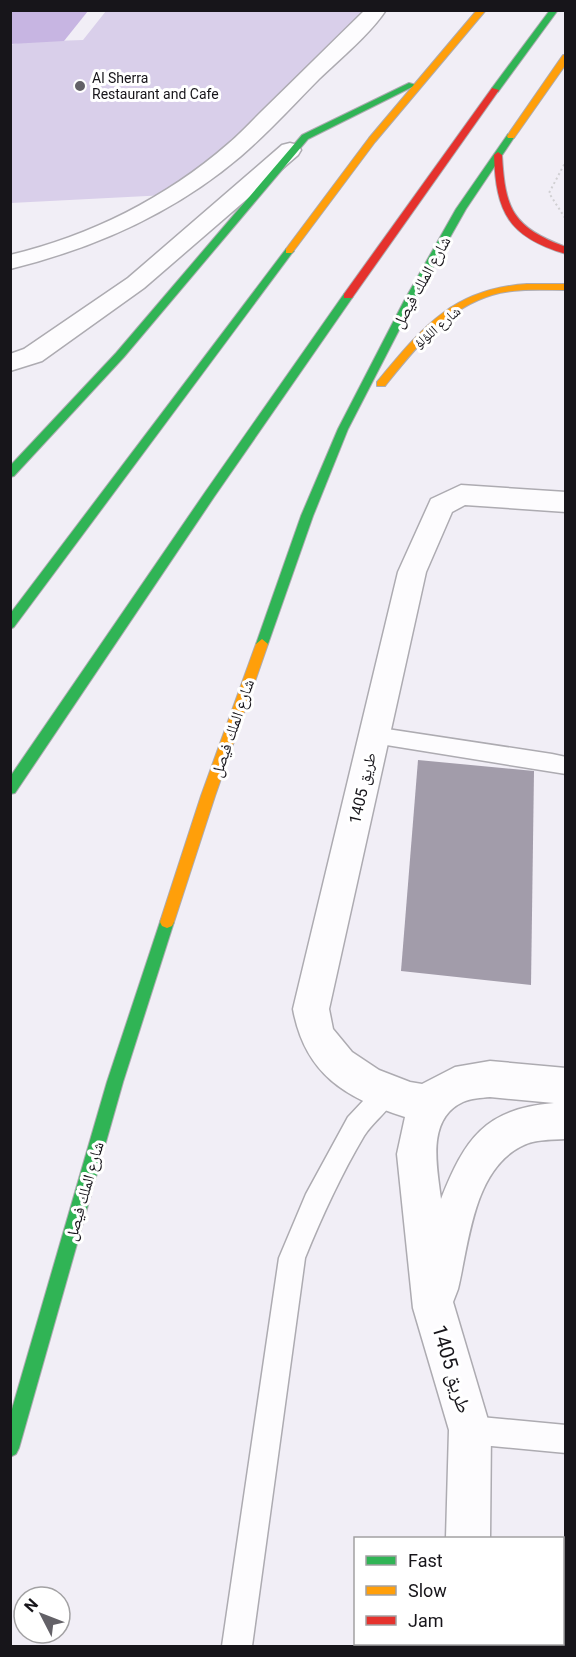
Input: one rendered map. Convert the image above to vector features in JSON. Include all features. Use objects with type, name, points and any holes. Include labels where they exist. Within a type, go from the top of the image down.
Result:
[{"type":"main road","points":[[10,624],[372,140],[482,10]]},
{"type":"main road","points":[[10,789],[154,574],[436,171],[554,10]]},
{"type":"main road","name":"شارع الملك فيصل","points":[[10,1448],[115,1082],[204,807],[307,516],[343,429],[449,229],[566,57]]},
{"type":"main road","points":[[10,473],[120,355],[305,137],[424,78]]},
{"type":"main road","points":[[498,155],[500,202],[511,223],[545,245],[566,252]]},
{"type":"main road","name":"شارع اللؤلؤ","points":[[343,429],[416,343],[452,311],[480,295],[532,286],[566,287]]},
{"type":"street","points":[[10,262],[44,255],[111,230],[165,200],[231,153],[377,10]]},
{"type":"street","points":[[10,363],[38,351],[136,283],[305,137]]},
{"type":"street","points":[[33,279],[90,258],[155,226],[217,173],[231,153]]},
{"type":"street","name":"طريق 1405","points":[[566,502],[461,495],[441,506],[412,572],[311,1009],[318,1039],[341,1065],[367,1083],[405,1099],[425,1103],[455,1085],[475,1079],[566,1086]]},
{"type":"street","name":"طريق 1405","points":[[455,1085],[439,1096],[425,1112],[417,1131],[416,1154],[433,1308],[470,1430],[468,1537]]},
{"type":"street","name":"طريق 1405","points":[[433,1308],[465,1184],[474,1163],[488,1146],[505,1133],[525,1123],[547,1119],[566,1120]]},
{"type":"lane","points":[[374,735],[566,766]]},
{"type":"lane","points":[[237,1647],[292,1258],[315,1203],[357,1125],[387,1092]]},
{"type":"lane","name":"طريق 1405","points":[[470,1430],[566,1439]]},
{"type":"path","points":[[566,161],[549,193],[566,218]]},
{"type":"shaded area","points":[[11,10],[88,11],[64,41],[11,44]]},
{"type":"shaded area","points":[[106,11],[383,11],[186,194],[11,203],[10,45],[22,42],[83,40]]},
{"type":"building","points":[[418,760],[534,771],[531,985],[401,971]]},
{"type":"traffic: fast","points":[[495,90],[554,10]]},
{"type":"traffic: fast","points":[[10,473],[120,355],[305,137],[412,85]]},
{"type":"traffic: fast","points":[[262,644],[307,516],[343,429],[409,301],[461,209],[511,136]]},
{"type":"traffic: fast","points":[[10,624],[289,251]]},
{"type":"traffic: fast","points":[[10,789],[210,494],[348,296]]},
{"type":"traffic: fast","points":[[10,1448],[115,1082],[167,922]]},
{"type":"traffic: slow","points":[[289,251],[372,140],[482,10]]},
{"type":"traffic: slow","points":[[511,136],[566,57]]},
{"type":"traffic: slow","points":[[381,384],[428,330],[471,299],[507,289],[566,287]]},
{"type":"traffic: slow","points":[[167,922],[208,796],[262,644]]},
{"type":"traffic: jam","points":[[348,296],[495,90]]},
{"type":"traffic: jam","points":[[498,155],[501,192],[511,218],[532,236],[566,251]]},
{"type":"place","name":"Al Sherra Restaurant and Cafe","points":[[80,86]]}]
